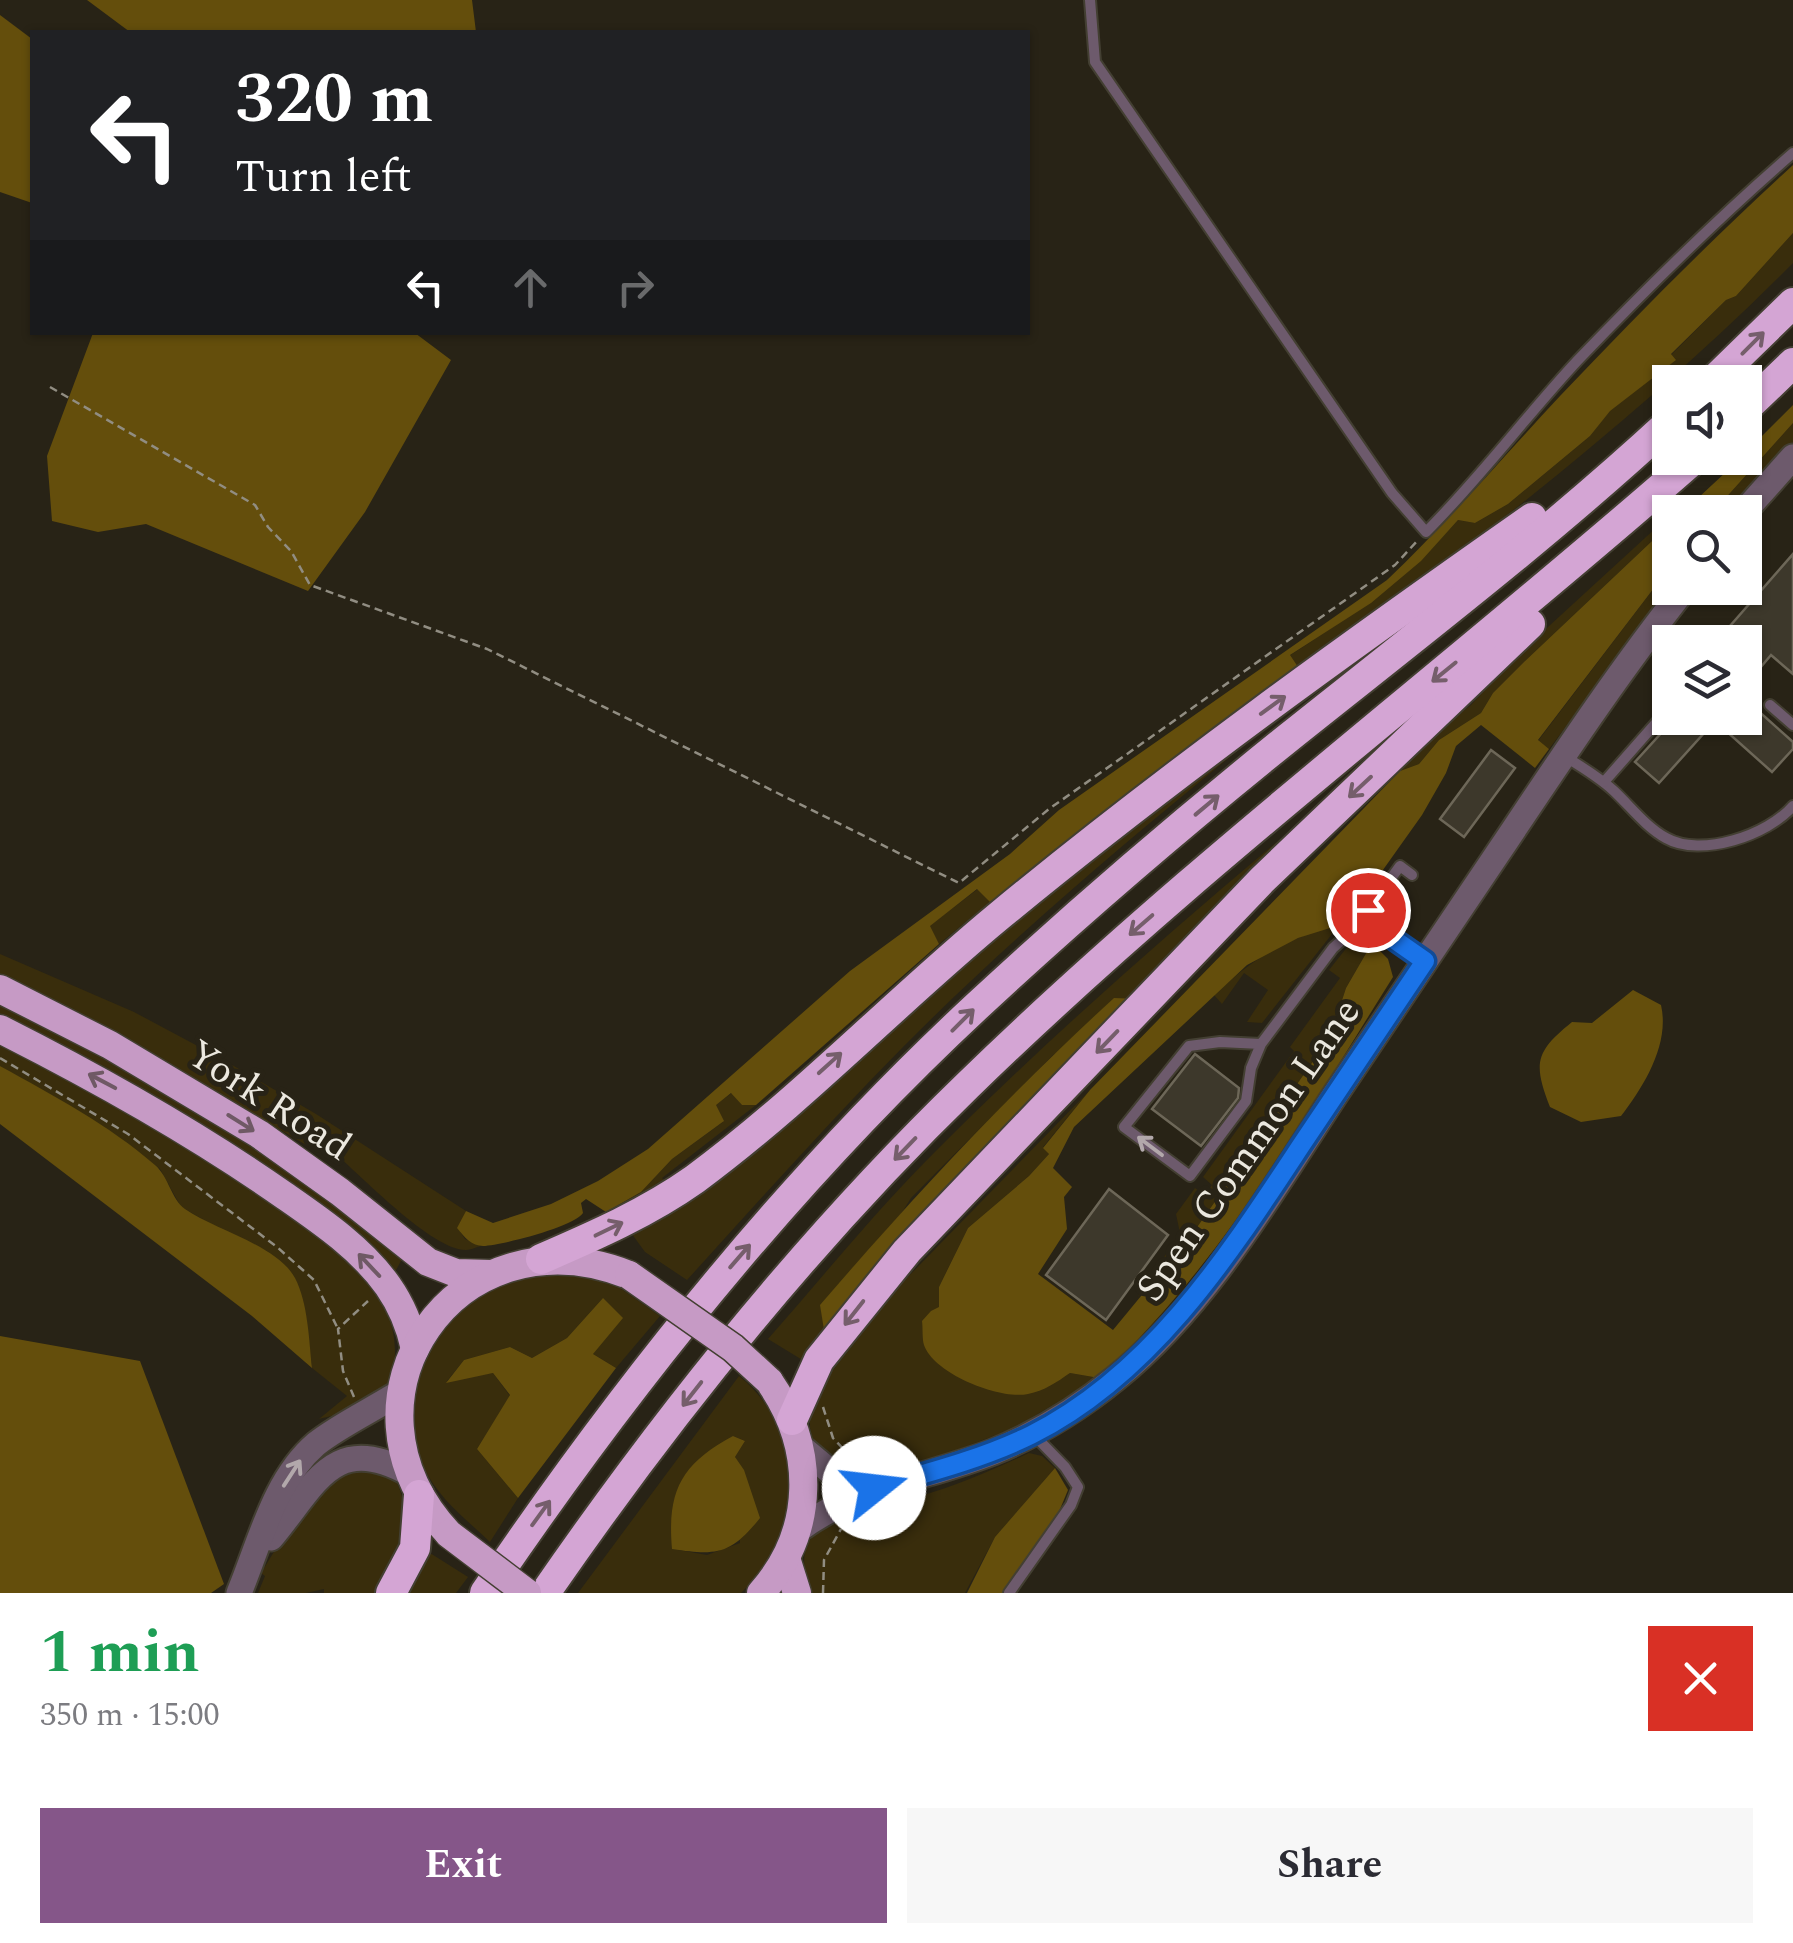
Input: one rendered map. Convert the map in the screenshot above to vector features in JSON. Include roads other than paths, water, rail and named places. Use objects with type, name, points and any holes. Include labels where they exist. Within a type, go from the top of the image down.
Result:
[{"type":"highway","points":[[1729,365],[1793,303]]},
{"type":"highway","points":[[1762,393],[1793,363]]},
{"type":"highway","points":[[391,1593],[416,1548],[414,1484],[400,1433],[402,1391],[415,1349],[431,1322],[452,1300],[491,1274],[541,1260],[614,1228],[692,1180],[758,1128],[996,919],[1120,820],[1423,595],[1652,437]]},
{"type":"highway","points":[[485,1593],[674,1334],[822,1164],[974,1010],[1179,828],[1470,593],[1652,438]]},
{"type":"highway","points":[[546,1593],[642,1458],[782,1282],[964,1088],[1083,976],[1295,791],[1458,661],[1676,475]]},
{"type":"highway","points":[[797,1434],[819,1360],[906,1251],[1262,880],[1551,604],[1599,542]]},
{"type":"highway","name":"York Road","points":[[0,989],[110,1045],[258,1134],[428,1262],[456,1273],[491,1274]]},
{"type":"highway","name":"York Road","points":[[0,1029],[105,1082],[308,1212],[364,1258],[387,1284],[404,1313],[415,1349]]},
{"type":"highway","points":[[541,1260],[586,1261],[630,1275],[733,1348],[769,1382],[797,1434],[805,1489],[798,1530],[786,1558],[760,1593]]},
{"type":"highway","points":[[414,1484],[449,1534],[527,1593]]},
{"type":"highway","points":[[786,1558],[797,1593]]},
{"type":"street","points":[[1759,495],[1793,456]]},
{"type":"street","name":"Spen Common Lane","points":[[798,1530],[831,1508],[874,1488],[992,1452],[1033,1434],[1074,1410],[1118,1376],[1172,1323],[1246,1228],[1563,755],[1673,605]]},
{"type":"street","points":[[238,1593],[283,1488],[306,1453],[402,1391]]},
{"type":"street","points":[[797,1434],[832,1473],[874,1488]]},
{"type":"street","points":[[252,1562],[336,1463],[367,1456],[414,1484]]},
{"type":"lane","points":[[1090,0],[1095,62],[1392,492],[1426,532],[1464,494],[1577,362],[1734,204],[1793,153]]},
{"type":"lane","points":[[1770,704],[1793,725]]},
{"type":"lane","points":[[1604,782],[1652,727]]},
{"type":"lane","points":[[1563,755],[1604,782],[1656,831],[1680,844],[1751,836],[1776,822],[1793,806]]},
{"type":"lane","points":[[1369,922],[1368,910],[1400,866],[1412,875]]},
{"type":"lane","points":[[1369,922],[1425,961]]},
{"type":"lane","points":[[1261,1044],[1220,1042],[1189,1046],[1124,1127],[1190,1176],[1246,1101],[1261,1044],[1333,948],[1369,922]]},
{"type":"lane","points":[[1009,1593],[1071,1505],[1078,1486],[1065,1466],[1033,1434]]}]
